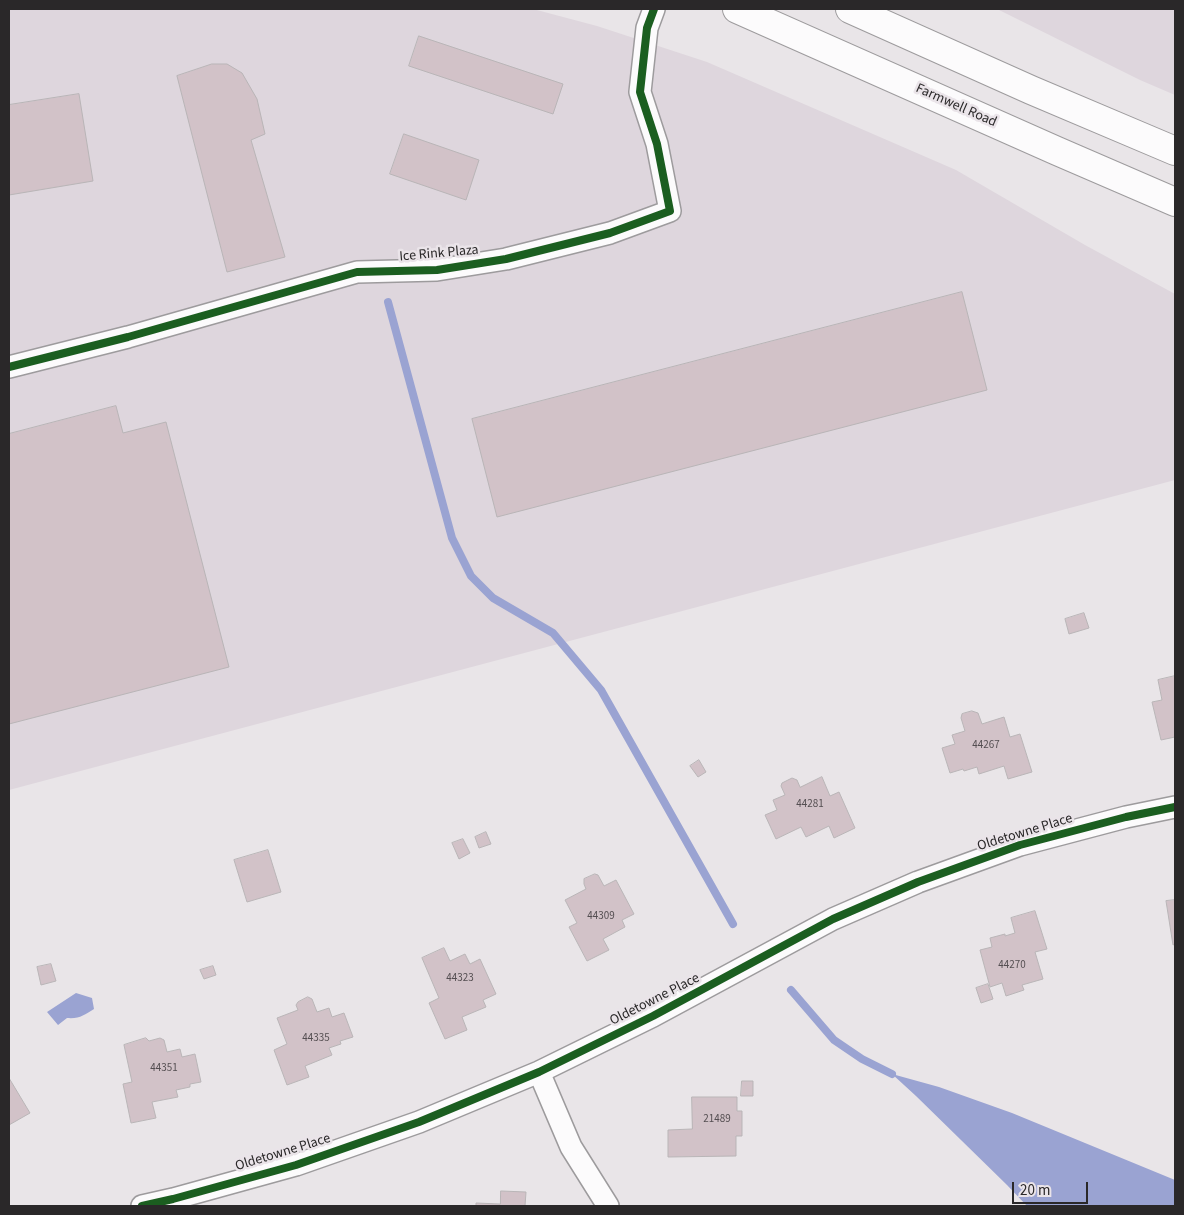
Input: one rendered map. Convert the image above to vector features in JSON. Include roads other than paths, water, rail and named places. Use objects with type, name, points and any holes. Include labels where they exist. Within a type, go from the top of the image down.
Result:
[{"type":"main road","name":"Farmwell Road","points":[[737,9],[1175,202]]},
{"type":"main road","points":[[850,9],[1175,151]]},
{"type":"street","name":"Ice Rink Plaza","points":[[9,367],[357,272],[437,270],[506,259],[610,232],[670,210],[656,144],[640,92],[647,28],[654,9]]},
{"type":"street","name":"Oldetowne Place","points":[[142,1206],[304,1162],[419,1122],[539,1072],[653,1016],[833,919],[918,882],[1020,845],[1126,817],[1175,807]]},
{"type":"street","points":[[539,1072],[570,1147],[608,1206]]},
{"type":"water","points":[[76,993],[92,998],[94,1009],[79,1017],[67,1018],[58,1025],[47,1012]]},
{"type":"water","points":[[892,1074],[939,1087],[1012,1113],[1175,1180],[1175,1206],[1027,1206]]},
{"type":"waterway","points":[[388,302],[452,538],[471,576],[493,598],[553,633],[601,690],[733,924]]},
{"type":"waterway","points":[[791,990],[834,1040],[862,1059],[892,1074]]}]
